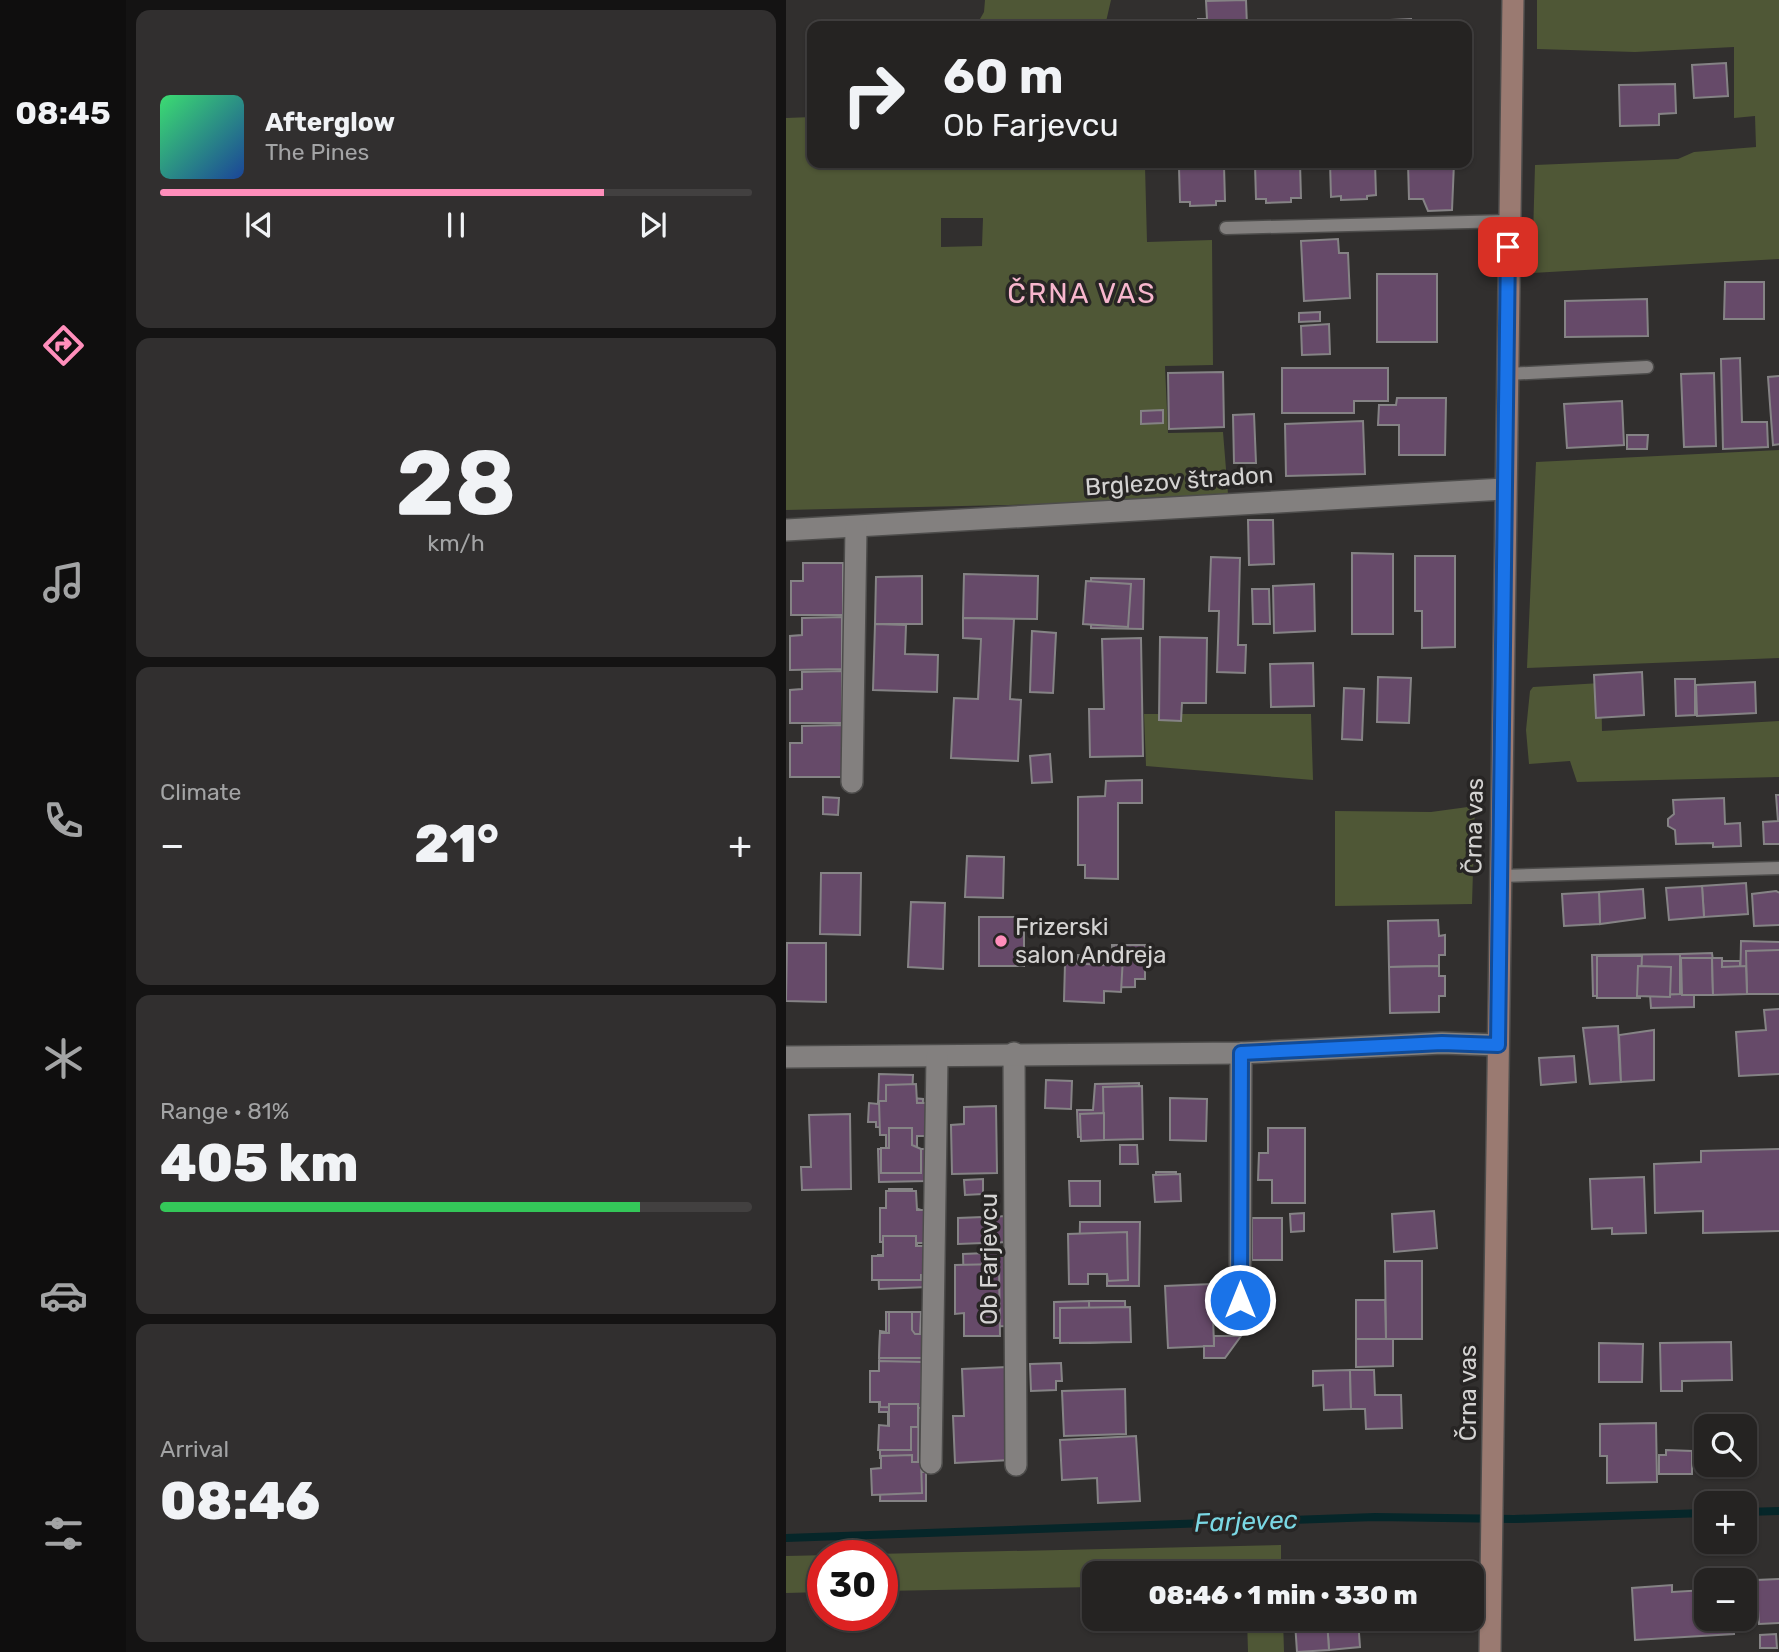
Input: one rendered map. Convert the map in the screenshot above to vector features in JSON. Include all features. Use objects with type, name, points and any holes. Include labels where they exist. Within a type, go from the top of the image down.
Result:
[{"type":"street","name":"Črna vas","points":[[1490,1652],[1504,489],[1513,0]]},
{"type":"street","name":"Brglezov štradon","points":[[786,530],[1504,489]]},
{"type":"street","points":[[852,782],[856,528]]},
{"type":"street","points":[[786,1057],[1241,1053],[1442,1043],[1498,1045]]},
{"type":"street","name":"Ob Farjevcu","points":[[1014,1053],[1016,1465]]},
{"type":"street","points":[[1240,1300],[1241,1053]]},
{"type":"street","points":[[931,1462],[937,1057]]},
{"type":"lane","points":[[1226,228],[1508,221]]},
{"type":"lane","points":[[1507,374],[1647,367]]},
{"type":"lane","points":[[1500,876],[1779,868]]},
{"type":"green space","points":[[985,0],[1111,0],[1106,21],[979,21],[984,12]]},
{"type":"green space","points":[[1537,0],[1779,0],[1779,259],[1532,273],[1535,165],[1678,159],[1694,152],[1756,147],[1755,116],[1734,118],[1734,47],[1635,52],[1537,49]]},
{"type":"green space","points":[[807,117],[807,168],[1145,168],[1147,242],[1212,240],[1213,365],[1165,366],[1168,433],[1223,432],[1228,494],[1049,504],[786,510],[786,118]],"holes":[[[941,218],[983,218],[982,246],[941,247]]]},
{"type":"green space","points":[[1779,450],[1779,658],[1527,668],[1536,462]]},
{"type":"green space","points":[[1601,683],[1602,731],[1779,721],[1779,777],[1577,782],[1570,761],[1529,764],[1526,730],[1530,691],[1533,687]]},
{"type":"green space","points":[[1144,714],[1311,714],[1313,780],[1146,766]]},
{"type":"green space","points":[[1475,806],[1472,904],[1335,906],[1335,811],[1431,812]]},
{"type":"green space","points":[[1281,1545],[1281,1561],[1082,1561],[1082,1587],[898,1591],[898,1554]]},
{"type":"green space","points":[[786,1556],[807,1556],[807,1592],[786,1593]]},
{"type":"green space","points":[[1247,1631],[1283,1631],[1284,1652],[1248,1652]]},
{"type":"building","points":[[1246,0],[1247,21],[1198,21],[1207,19],[1206,1]]},
{"type":"building","points":[[1726,63],[1728,96],[1694,98],[1692,65]]},
{"type":"building","points":[[1675,84],[1676,113],[1659,114],[1659,125],[1620,126],[1619,85]]},
{"type":"building","points":[[1179,168],[1224,168],[1225,201],[1216,201],[1216,205],[1190,206],[1190,202],[1180,202]]},
{"type":"building","points":[[1255,168],[1300,168],[1301,198],[1291,198],[1291,202],[1266,203],[1266,199],[1256,199]]},
{"type":"building","points":[[1330,168],[1375,168],[1376,195],[1367,196],[1367,199],[1341,200],[1341,196],[1331,197]]},
{"type":"building","points":[[1408,168],[1454,168],[1452,210],[1428,211],[1423,199],[1409,199]]},
{"type":"building","points":[[1338,239],[1339,253],[1348,253],[1350,298],[1304,301],[1301,241]]},
{"type":"building","points":[[1377,274],[1437,274],[1437,342],[1377,342]]},
{"type":"building","points":[[1725,282],[1764,282],[1764,319],[1724,319]]},
{"type":"building","points":[[1647,299],[1648,336],[1565,337],[1565,301]]},
{"type":"building","points":[[1320,312],[1320,321],[1299,322],[1299,313]]},
{"type":"building","points":[[1329,324],[1330,354],[1302,355],[1301,326]]},
{"type":"building","points":[[1740,358],[1742,422],[1767,422],[1768,447],[1723,449],[1721,359]]},
{"type":"building","points":[[1282,368],[1388,368],[1388,401],[1354,401],[1354,413],[1282,413]]},
{"type":"building","points":[[1223,372],[1224,427],[1169,429],[1168,373]]},
{"type":"building","points":[[1714,373],[1716,446],[1684,447],[1681,374]]},
{"type":"building","points":[[1780,376],[1780,444],[1773,445],[1768,377]]},
{"type":"building","points":[[1397,398],[1446,398],[1445,455],[1399,455],[1399,425],[1378,425],[1379,405],[1396,405]]},
{"type":"building","points":[[1622,401],[1624,445],[1567,448],[1564,404]]},
{"type":"building","points":[[1163,410],[1163,423],[1141,424],[1141,411]]},
{"type":"building","points":[[1254,414],[1256,463],[1234,463],[1233,415]]},
{"type":"building","points":[[1363,421],[1365,474],[1286,476],[1285,424]]},
{"type":"building","points":[[1627,435],[1648,435],[1647,449],[1627,449]]},
{"type":"building","points":[[1248,520],[1273,520],[1274,564],[1249,565]]},
{"type":"building","points":[[1352,553],[1393,554],[1393,634],[1352,634]]},
{"type":"building","points":[[1415,556],[1455,556],[1455,647],[1422,648],[1422,611],[1415,611]]},
{"type":"building","points":[[1211,557],[1240,558],[1238,645],[1246,645],[1245,673],[1217,672],[1219,611],[1209,611]]},
{"type":"building","points":[[803,563],[843,563],[843,615],[791,615],[791,581],[803,581]]},
{"type":"building","points":[[964,574],[1038,576],[1037,619],[963,618]]},
{"type":"building","points":[[922,576],[922,624],[875,624],[876,577]]},
{"type":"building","points":[[1091,578],[1144,579],[1143,629],[1091,628]]},
{"type":"building","points":[[1086,581],[1131,584],[1128,627],[1083,624]]},
{"type":"building","points":[[1314,584],[1315,631],[1274,633],[1273,586]]},
{"type":"building","points":[[1252,589],[1269,589],[1270,624],[1253,624]]},
{"type":"building","points":[[842,617],[842,669],[790,670],[790,636],[802,635],[802,618]]},
{"type":"building","points":[[963,618],[1014,619],[1010,699],[1021,700],[1018,761],[951,758],[954,698],[978,699],[981,639],[963,638]]},
{"type":"building","points":[[875,624],[906,625],[905,654],[938,655],[937,692],[873,690]]},
{"type":"building","points":[[1032,631],[1056,633],[1053,693],[1030,692]]},
{"type":"building","points":[[1160,637],[1207,638],[1206,703],[1182,703],[1181,721],[1159,720]]},
{"type":"building","points":[[1141,638],[1143,756],[1090,757],[1089,709],[1104,709],[1102,639]]},
{"type":"building","points":[[1313,663],[1314,706],[1271,707],[1270,664]]},
{"type":"building","points":[[842,671],[842,723],[790,723],[790,690],[802,689],[802,672]]},
{"type":"building","points":[[1642,672],[1644,715],[1596,718],[1594,675]]},
{"type":"building","points":[[1378,677],[1411,678],[1409,723],[1377,722]]},
{"type":"building","points":[[1675,679],[1695,679],[1695,715],[1676,716]]},
{"type":"building","points":[[1755,682],[1756,713],[1697,716],[1696,685]]},
{"type":"building","points":[[1344,688],[1364,689],[1362,740],[1342,739]]},
{"type":"building","points":[[842,725],[842,777],[790,777],[790,743],[802,743],[802,726]]},
{"type":"building","points":[[1050,754],[1052,782],[1032,783],[1030,756]]},
{"type":"building","points":[[1142,780],[1142,803],[1118,803],[1118,879],[1085,878],[1085,865],[1078,865],[1078,797],[1105,796],[1106,781]]},
{"type":"building","points":[[1776,795],[1780,795],[1780,844],[1764,844],[1763,822],[1778,821]]},
{"type":"building","points":[[823,797],[839,798],[838,815],[823,814]]},
{"type":"building","points":[[1724,798],[1725,824],[1740,823],[1741,846],[1713,847],[1713,843],[1676,844],[1675,830],[1668,826],[1668,819],[1674,814],[1673,800]]},
{"type":"building","points":[[967,856],[1004,857],[1003,898],[965,897]]},
{"type":"building","points":[[821,873],[861,873],[860,935],[820,934]]},
{"type":"building","points":[[1746,883],[1748,914],[1704,917],[1702,886]]},
{"type":"building","points":[[1702,886],[1704,917],[1669,920],[1666,888]]},
{"type":"building","points":[[1643,889],[1645,918],[1600,924],[1599,892]]},
{"type":"building","points":[[1776,891],[1780,893],[1780,925],[1754,926],[1752,894]]},
{"type":"building","points":[[1599,892],[1600,924],[1564,926],[1562,894]]},
{"type":"building","points":[[911,902],[945,903],[943,969],[908,967]]},
{"type":"building","name":"Frizerski salon Andreja","points":[[979,917],[1024,917],[1024,966],[979,966]]},
{"type":"building","points":[[1438,920],[1439,936],[1445,935],[1445,955],[1439,955],[1439,966],[1389,967],[1388,921]]},
{"type":"building","points":[[1741,941],[1780,942],[1780,989],[1740,988]]},
{"type":"building","points":[[787,943],[826,943],[826,1002],[786,1001]]},
{"type":"building","points":[[1112,945],[1132,945],[1132,983],[1113,983]]},
{"type":"building","points":[[1114,945],[1145,945],[1145,979],[1135,979],[1135,987],[1078,988],[1078,955],[1114,955]]},
{"type":"building","points":[[1780,950],[1780,994],[1747,994],[1746,951]]},
{"type":"building","points":[[1712,953],[1713,961],[1740,961],[1740,988],[1694,990],[1694,1007],[1651,1008],[1650,995],[1680,994],[1680,954]]},
{"type":"building","points":[[1680,954],[1680,994],[1593,996],[1592,955]]},
{"type":"building","points":[[1105,956],[1123,957],[1121,992],[1104,991],[1104,1003],[1064,1001],[1065,963],[1105,965]]},
{"type":"building","points":[[1597,956],[1642,956],[1640,998],[1597,998]]},
{"type":"building","points":[[1681,958],[1712,958],[1713,995],[1682,995]]},
{"type":"building","points":[[1712,958],[1722,958],[1722,967],[1746,966],[1747,994],[1713,995]]},
{"type":"building","points":[[1439,966],[1439,976],[1445,976],[1445,996],[1439,996],[1439,1012],[1390,1013],[1389,967]]},
{"type":"building","points":[[1638,966],[1671,967],[1670,997],[1637,996]]},
{"type":"building","points":[[1780,1009],[1780,1074],[1739,1076],[1736,1032],[1766,1030],[1764,1010]]},
{"type":"building","points":[[1618,1026],[1621,1082],[1590,1084],[1583,1028]]},
{"type":"building","points":[[1654,1030],[1654,1080],[1621,1082],[1619,1035]]},
{"type":"building","points":[[1574,1056],[1576,1082],[1541,1085],[1539,1058]]},
{"type":"building","points":[[879,1074],[913,1075],[912,1098],[923,1099],[922,1128],[876,1127],[876,1122],[868,1122],[869,1103],[878,1104]]},
{"type":"building","points":[[1046,1080],[1072,1081],[1071,1109],[1045,1108]]},
{"type":"building","points":[[1139,1083],[1140,1136],[1078,1137],[1077,1110],[1093,1110],[1095,1084]]},
{"type":"building","points":[[916,1084],[917,1103],[927,1103],[927,1136],[917,1136],[917,1149],[927,1149],[928,1181],[879,1182],[878,1149],[886,1149],[886,1135],[880,1135],[879,1101],[886,1101],[886,1085]]},
{"type":"building","points":[[1142,1086],[1143,1139],[1104,1140],[1103,1087]]},
{"type":"building","points":[[1170,1098],[1207,1099],[1206,1141],[1170,1140]]},
{"type":"building","points":[[996,1106],[997,1173],[952,1174],[951,1125],[964,1124],[964,1107]]},
{"type":"building","points":[[1104,1113],[1104,1140],[1081,1141],[1080,1114]]},
{"type":"building","points":[[850,1114],[851,1189],[802,1190],[801,1167],[811,1167],[809,1115]]},
{"type":"building","points":[[889,1128],[912,1128],[912,1145],[921,1149],[921,1173],[881,1173],[881,1148],[889,1148]]},
{"type":"building","points":[[1268,1128],[1305,1128],[1305,1203],[1272,1203],[1272,1180],[1258,1180],[1259,1153],[1268,1153]]},
{"type":"building","points":[[1120,1145],[1137,1145],[1138,1164],[1120,1164]]},
{"type":"building","points":[[1780,1149],[1780,1231],[1703,1233],[1703,1211],[1655,1213],[1654,1164],[1701,1162],[1701,1151]]},
{"type":"building","points":[[1156,1172],[1176,1172],[1176,1193],[1156,1193]]},
{"type":"building","points":[[1180,1174],[1181,1201],[1155,1202],[1153,1175]]},
{"type":"building","points":[[1644,1177],[1646,1233],[1612,1234],[1612,1228],[1592,1229],[1590,1179]]},
{"type":"building","points":[[983,1179],[983,1194],[965,1195],[964,1180]]},
{"type":"building","points":[[1069,1181],[1100,1181],[1100,1206],[1070,1206]]},
{"type":"building","points":[[889,1189],[912,1189],[912,1207],[921,1210],[921,1234],[880,1234],[880,1210],[889,1210]]},
{"type":"building","points":[[886,1191],[916,1191],[917,1210],[927,1210],[927,1243],[917,1243],[917,1256],[927,1255],[928,1287],[879,1289],[878,1255],[887,1255],[886,1242],[880,1242],[880,1208],[886,1208]]},
{"type":"building","points":[[1434,1211],[1437,1248],[1394,1252],[1392,1214]]},
{"type":"building","points":[[1304,1213],[1304,1231],[1291,1232],[1290,1214]]},
{"type":"building","points":[[1008,1216],[1009,1242],[958,1244],[958,1218]]},
{"type":"building","points":[[1252,1218],[1282,1218],[1282,1260],[1252,1260]]},
{"type":"building","points":[[1080,1222],[1140,1222],[1139,1286],[1107,1286],[1107,1271],[1079,1271]]},
{"type":"building","points":[[1127,1232],[1128,1280],[1108,1281],[1107,1274],[1088,1274],[1088,1284],[1069,1284],[1068,1234]]},
{"type":"building","points":[[883,1236],[916,1236],[916,1246],[926,1246],[926,1275],[921,1275],[921,1280],[872,1280],[872,1256],[883,1256]]},
{"type":"building","points":[[1010,1252],[1012,1304],[1005,1304],[1005,1326],[965,1328],[963,1254]]},
{"type":"building","points":[[1385,1261],[1422,1261],[1422,1339],[1386,1339]]},
{"type":"building","points":[[999,1264],[1000,1336],[964,1336],[964,1313],[955,1314],[955,1265]]},
{"type":"building","points":[[1212,1284],[1214,1346],[1168,1348],[1165,1286]]},
{"type":"building","points":[[1356,1300],[1385,1300],[1386,1339],[1356,1339]]},
{"type":"building","points":[[1089,1301],[1090,1343],[1070,1343],[1070,1338],[1054,1338],[1054,1302]]},
{"type":"building","points":[[1089,1301],[1125,1301],[1126,1337],[1110,1337],[1111,1342],[1090,1343]]},
{"type":"building","points":[[1130,1307],[1131,1342],[1060,1343],[1060,1308]]},
{"type":"building","points":[[886,1312],[921,1312],[920,1335],[927,1335],[927,1364],[919,1364],[918,1472],[926,1472],[926,1501],[880,1501],[881,1472],[887,1472],[887,1458],[880,1458],[880,1428],[888,1428],[888,1412],[879,1412],[879,1378],[885,1378],[885,1366],[879,1367],[880,1331],[886,1332]]},
{"type":"building","points":[[889,1312],[912,1312],[912,1330],[915,1334],[922,1334],[922,1358],[879,1358],[880,1333],[889,1333]]},
{"type":"building","points":[[1214,1336],[1241,1336],[1225,1358],[1204,1358],[1204,1346],[1214,1346]]},
{"type":"building","points":[[1356,1339],[1393,1339],[1393,1366],[1356,1367]]},
{"type":"building","points":[[1731,1342],[1732,1380],[1682,1381],[1682,1391],[1661,1391],[1660,1343]]},
{"type":"building","points":[[1599,1343],[1643,1344],[1642,1382],[1599,1382]]},
{"type":"building","points":[[879,1361],[922,1362],[921,1408],[880,1407],[880,1402],[870,1402],[870,1371],[879,1371]]},
{"type":"building","points":[[1061,1363],[1062,1381],[1056,1381],[1056,1390],[1031,1391],[1030,1364]]},
{"type":"building","points":[[1007,1367],[1010,1460],[955,1463],[953,1416],[964,1416],[962,1369]]},
{"type":"building","points":[[1350,1370],[1351,1409],[1324,1410],[1323,1385],[1313,1386],[1313,1371]]},
{"type":"building","points":[[1350,1370],[1374,1370],[1375,1395],[1401,1395],[1402,1428],[1366,1429],[1365,1409],[1351,1409]]},
{"type":"building","points":[[1125,1389],[1126,1434],[1064,1436],[1062,1391]]},
{"type":"building","points":[[889,1404],[918,1404],[918,1427],[911,1427],[911,1450],[878,1450],[879,1425],[889,1426]]},
{"type":"building","points":[[1656,1423],[1657,1482],[1607,1483],[1607,1456],[1600,1456],[1600,1424]]},
{"type":"building","points":[[1136,1436],[1140,1501],[1098,1503],[1097,1478],[1062,1480],[1060,1440]]},
{"type":"building","points":[[1666,1450],[1692,1451],[1692,1474],[1659,1474],[1659,1455],[1666,1455]]},
{"type":"building","points":[[912,1455],[912,1462],[921,1462],[922,1493],[872,1495],[871,1469],[881,1468],[881,1456]]},
{"type":"building","points":[[1780,1579],[1780,1623],[1759,1624],[1757,1580]]},
{"type":"building","points":[[1672,1585],[1672,1592],[1694,1591],[1694,1631],[1734,1631],[1734,1634],[1635,1640],[1632,1588]]},
{"type":"building","points":[[1296,1631],[1328,1631],[1329,1650],[1297,1652]]},
{"type":"building","points":[[1328,1631],[1359,1631],[1360,1647],[1329,1650]]},
{"type":"building","points":[[1776,1634],[1777,1648],[1760,1648],[1760,1635]]},
{"type":"waterway","name":"Farjevec","points":[[1757,1512],[1780,1511]]},
{"type":"waterway","name":"Farjevec","points":[[786,1538],[1375,1517],[1514,1519],[1694,1513]]},
{"type":"place","name":"Frizerski salon Andreja","points":[[1001,941]]},
{"type":"district","name":"ČRNA VAS","points":[[1082,293]]},
{"type":"route","points":[[1240,1300],[1241,1053],[1442,1043],[1498,1045],[1508,247]]}]
